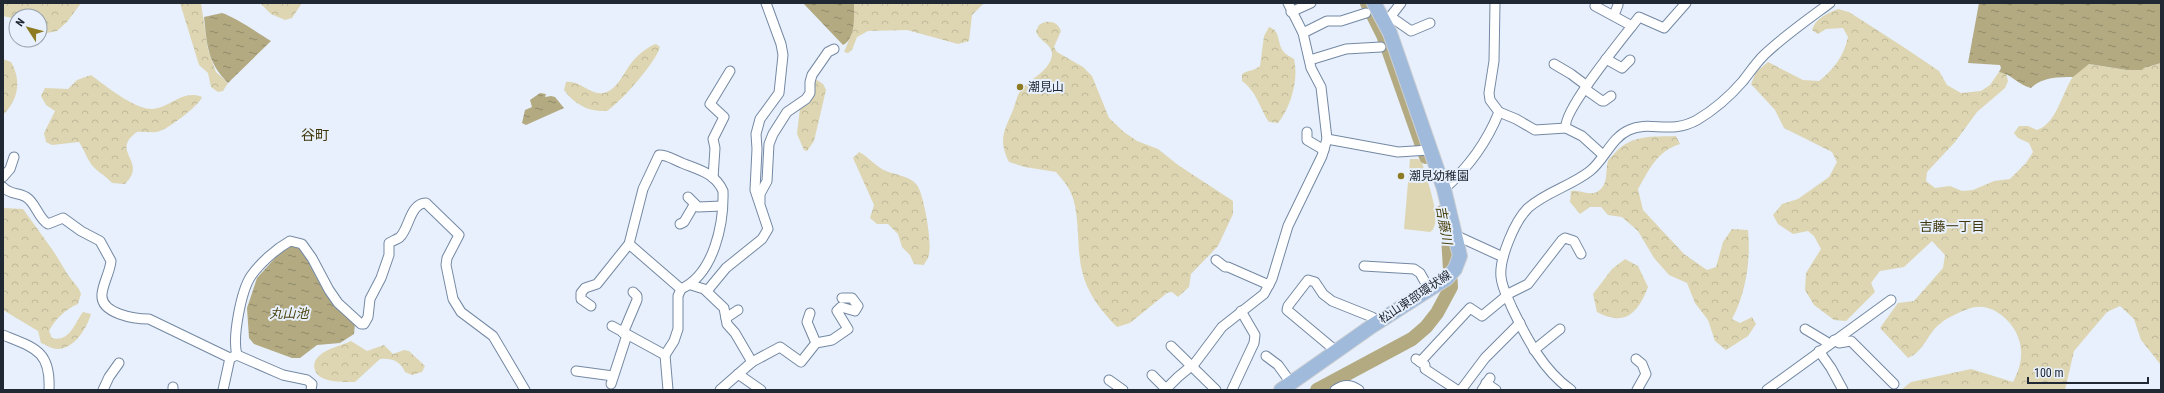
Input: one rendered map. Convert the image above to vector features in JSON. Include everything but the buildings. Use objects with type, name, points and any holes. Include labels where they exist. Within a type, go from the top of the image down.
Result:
[{"type":"main road","name":"松山東部環状線","points":[[1286,386],[1377,322],[1451,274],[1460,256],[1444,189],[1425,150],[1390,34],[1388,20],[1370,8]]},
{"type":"street","points":[[707,291],[726,268],[766,235],[768,225],[755,190],[757,124],[778,98],[783,55],[781,44],[766,3]]},
{"type":"street","points":[[1152,376],[1165,390],[1192,366],[1222,327],[1264,294],[1269,285],[1288,226],[1316,172],[1327,139],[1321,87],[1310,60],[1303,33],[1289,7],[1312,3]]},
{"type":"street","points":[[1401,3],[1388,20],[1411,31],[1430,23]]},
{"type":"street","points":[[1495,3],[1494,61],[1489,93],[1490,100],[1499,112],[1516,119],[1535,130],[1566,128],[1582,136],[1603,155]]},
{"type":"street","points":[[1566,128],[1566,117],[1606,60],[1639,17],[1664,28],[1686,3]]},
{"type":"street","points":[[1572,390],[1558,386],[1534,350],[1507,296],[1501,278],[1503,257],[1517,223],[1529,208],[1591,170],[1620,135],[1639,127],[1674,128],[1684,126],[1711,110],[1735,89],[1775,44],[1830,3]]},
{"type":"street","points":[[1614,15],[1618,5]]},
{"type":"street","points":[[1595,6],[1632,26]]},
{"type":"street","points":[[1303,33],[1328,21],[1341,21],[1370,8]]},
{"type":"street","points":[[1310,60],[1346,49],[1382,47]]},
{"type":"street","points":[[760,204],[760,194],[767,181],[769,144],[773,134],[788,112],[806,99],[810,93],[810,82],[812,75],[828,52],[834,50]]},
{"type":"street","points":[[1606,60],[1622,68],[1630,60]]},
{"type":"street","points":[[1554,64],[1571,74],[1602,101],[1611,96]]},
{"type":"street","points":[[713,178],[715,148],[713,139],[724,117],[710,104],[730,71]]},
{"type":"street","points":[[1444,189],[1464,172],[1488,135],[1499,112]]},
{"type":"street","points":[[1307,132],[1307,140],[1324,150]]},
{"type":"street","points":[[1327,139],[1390,151],[1425,150]]},
{"type":"street","points":[[591,306],[581,300],[581,293],[585,288],[597,284],[629,244],[643,189],[659,155],[670,157],[697,168],[713,178],[723,191],[716,242],[709,261],[691,285]]},
{"type":"street","points":[[3,177],[10,169],[14,157]]},
{"type":"street","points":[[3,188],[7,192],[25,196],[29,199],[48,224],[63,218],[80,231],[100,241],[111,261],[102,296],[102,302],[108,308],[141,319],[150,319],[234,356],[283,375],[307,380],[312,384],[311,390]]},
{"type":"street","points":[[680,224],[684,222],[691,201],[702,208],[722,206]]},
{"type":"street","points":[[224,390],[234,356],[238,316],[250,277],[280,247],[290,241],[302,244],[309,253],[329,290],[338,303],[361,324],[364,324],[368,317],[370,299],[381,278],[389,256],[389,243],[400,237],[419,205],[426,203],[459,235],[447,258],[446,265],[456,307],[493,336],[525,390]]},
{"type":"street","points":[[1455,236],[1503,257]]},
{"type":"street","points":[[1457,390],[1425,369],[1425,365],[1418,360],[1470,308],[1482,316],[1507,296],[1533,280],[1565,238],[1574,241],[1581,254]]},
{"type":"street","points":[[629,244],[681,289]]},
{"type":"street","points":[[1216,260],[1225,268],[1228,267],[1269,285]]},
{"type":"street","points":[[1367,268],[1414,268],[1420,273],[1429,289]]},
{"type":"street","points":[[1336,351],[1287,310],[1288,306],[1308,280],[1315,282],[1323,294],[1332,302],[1372,317],[1377,322]]},
{"type":"street","points":[[668,390],[665,354],[674,341],[678,329],[678,296],[681,289],[691,285],[699,286],[707,291],[724,308],[727,324],[735,333],[752,362]]},
{"type":"street","points":[[576,371],[612,380],[625,334],[637,300],[637,296],[633,292]]},
{"type":"street","points":[[720,390],[752,362],[780,347],[801,362],[816,343],[832,340],[848,329],[837,310],[841,307],[855,311],[858,306],[852,298],[842,298]]},
{"type":"street","points":[[1767,390],[1819,351],[1892,300]]},
{"type":"street","points":[[726,318],[738,310]]},
{"type":"street","points":[[1232,390],[1248,359],[1255,335],[1241,311]]},
{"type":"street","points":[[810,313],[807,322],[816,343]]},
{"type":"street","points":[[1461,390],[1485,358],[1520,323]]},
{"type":"street","points":[[612,326],[665,354]]},
{"type":"street","points":[[1534,350],[1560,329]]},
{"type":"street","points":[[1805,329],[1832,342],[1839,343],[1851,341],[1894,384]]},
{"type":"street","points":[[3,335],[37,350],[42,354],[49,369],[49,390]]},
{"type":"street","points":[[1171,346],[1216,390]]},
{"type":"street","points":[[1819,351],[1831,368],[1843,390]]},
{"type":"street","points":[[1266,356],[1278,365],[1286,386]]},
{"type":"street","points":[[1636,359],[1645,369],[1646,374],[1637,390]]},
{"type":"street","points":[[103,390],[109,377],[119,363]]},
{"type":"street","points":[[738,374],[761,390]]},
{"type":"street","points":[[1109,380],[1123,390]]},
{"type":"street","points":[[1486,384],[1496,390]]},
{"type":"street","points":[[1335,390],[1343,385],[1352,385],[1359,390]]},
{"type":"green space","points":[[3,3],[81,3],[67,22],[57,31],[48,33],[48,8],[8,8],[8,17],[3,16]]},
{"type":"green space","points":[[180,3],[201,3],[208,50],[216,72],[228,83],[223,91],[218,92],[211,87],[208,73],[199,65]]},
{"type":"green space","points":[[260,3],[302,3],[292,18],[285,20],[271,14]]},
{"type":"green space","points":[[854,3],[984,3],[972,15],[969,41],[958,44],[907,30],[868,31],[857,37],[852,50],[848,53],[844,52],[852,33]]},
{"type":"green space","points":[[1838,9],[1849,12],[1939,71],[1947,85],[1961,93],[1981,91],[1990,85],[1999,72],[2006,73],[2008,81],[2005,88],[1977,112],[1955,142],[1927,172],[1926,181],[1935,188],[1950,186],[1962,191],[1973,190],[1994,181],[2010,179],[2026,163],[2033,152],[2029,143],[2018,138],[2014,133],[2019,126],[2028,126],[2037,130],[2044,127],[2058,108],[2072,78],[2089,64],[2127,70],[2141,70],[2161,63],[2161,365],[2141,340],[2134,319],[2120,306],[2107,312],[2074,351],[2065,390],[1901,390],[1911,382],[1971,369],[2013,382],[2020,363],[2021,350],[2016,332],[2004,317],[1987,308],[1977,307],[1968,309],[1947,319],[1936,327],[1914,355],[1908,358],[1880,328],[1898,303],[1914,301],[1943,268],[1945,255],[1932,241],[1904,267],[1880,271],[1871,283],[1875,292],[1846,321],[1834,320],[1814,305],[1805,290],[1806,273],[1821,249],[1814,236],[1808,231],[1793,234],[1778,224],[1773,215],[1782,204],[1798,199],[1829,177],[1837,162],[1832,152],[1784,128],[1775,110],[1751,84],[1756,72],[1768,62],[1803,80],[1819,81],[1838,62],[1848,37],[1843,28],[1826,29],[1818,34],[1812,30],[1819,19]]},
{"type":"green space","points":[[1045,22],[1055,24],[1061,31],[1054,47],[1057,52],[1083,67],[1092,76],[1109,118],[1124,132],[1137,141],[1158,149],[1178,165],[1233,201],[1233,214],[1218,246],[1191,274],[1189,287],[1178,297],[1172,292],[1167,293],[1130,323],[1117,327],[1105,315],[1095,301],[1084,279],[1080,261],[1075,207],[1073,198],[1065,182],[1056,172],[1025,167],[1009,162],[1004,148],[1003,141],[1005,130],[1019,93],[1046,68],[1051,60],[1052,51],[1039,37],[1036,31],[1039,25]]},
{"type":"green space","points":[[1269,27],[1277,34],[1283,51],[1294,59],[1295,67],[1295,84],[1293,92],[1287,109],[1278,123],[1269,122],[1251,90],[1242,81],[1242,74],[1260,66],[1264,36]]},
{"type":"green space","points":[[656,44],[660,47],[652,62],[621,99],[607,111],[588,109],[578,104],[564,90],[566,82],[571,82],[593,92],[608,92],[616,85],[637,57],[646,49]]},
{"type":"green space","points":[[3,59],[11,62],[16,76],[17,90],[12,103],[3,115]]},
{"type":"green space","points":[[91,75],[129,102],[146,108],[159,108],[189,95],[202,97],[189,112],[167,128],[156,132],[137,132],[129,139],[127,151],[133,169],[131,176],[125,184],[112,183],[96,169],[89,161],[79,142],[52,145],[46,142],[44,133],[55,111],[46,105],[41,96],[45,88],[68,89],[77,80]]},
{"type":"green space","points":[[817,80],[823,84],[826,90],[814,141],[807,151],[804,150],[797,134],[800,108],[812,84]]},
{"type":"green space","points":[[1676,136],[1680,144],[1665,151],[1654,162],[1638,189],[1643,210],[1684,254],[1707,270],[1716,267],[1723,242],[1732,229],[1748,230],[1749,253],[1746,276],[1741,298],[1732,319],[1740,323],[1752,317],[1756,324],[1748,336],[1726,350],[1715,341],[1708,320],[1695,303],[1687,283],[1669,275],[1654,258],[1638,231],[1622,217],[1608,215],[1601,207],[1590,207],[1580,214],[1570,202],[1571,191],[1594,193],[1601,189],[1606,178],[1608,161],[1627,143],[1642,138]]},
{"type":"green space","points":[[859,152],[882,169],[911,180],[920,190],[925,208],[930,248],[928,258],[924,265],[914,264],[910,255],[902,247],[898,234],[888,224],[877,224],[870,218],[874,205],[853,158]]},
{"type":"green space","points":[[1410,159],[1418,159],[1422,162],[1430,188],[1436,220],[1434,228],[1430,232],[1404,229]]},
{"type":"green space","points":[[3,208],[23,209],[54,252],[81,294],[78,304],[61,315],[54,322],[49,331],[52,338],[58,339],[68,335],[83,312],[91,314],[86,326],[78,338],[66,347],[59,349],[52,348],[41,343],[38,331],[3,310]]},
{"type":"green space","points":[[1625,259],[1638,266],[1648,287],[1640,304],[1629,315],[1623,318],[1615,318],[1597,312],[1593,294],[1612,269]]},
{"type":"green space","points":[[351,341],[367,351],[384,345],[393,354],[404,350],[409,351],[425,366],[422,372],[412,375],[405,372],[401,365],[395,361],[380,359],[355,382],[326,380],[317,374],[314,364],[322,353]]},
{"type":"water","points":[[803,3],[854,3],[852,32],[847,42],[843,45]]},
{"type":"water","points":[[1979,3],[2161,3],[2161,63],[2142,70],[2127,70],[2089,64],[2073,77],[2050,78],[2035,84],[2031,88],[2026,87],[2008,75],[1999,72],[2001,68],[2000,65],[1968,63]]},
{"type":"water","points":[[222,13],[239,21],[271,41],[228,83],[216,68],[209,52],[204,17]]},
{"type":"water","points":[[540,93],[546,94],[545,97],[555,97],[564,108],[526,125],[522,123],[525,110],[532,107],[530,100]]},
{"type":"water","name":"丸山池","points":[[295,244],[306,258],[327,295],[355,324],[354,334],[340,343],[317,345],[300,358],[292,358],[254,344],[249,338],[247,308],[257,278],[285,247]]},
{"type":"waterway","name":"吉藤川","points":[[1367,3],[1383,35],[1426,157]]},
{"type":"waterway","name":"吉藤川","points":[[1317,390],[1412,339],[1426,327],[1437,313],[1451,287],[1448,236],[1442,212]]},
{"type":"place","name":"潮見山","points":[[1020,87]]},
{"type":"place","name":"潮見幼稚園","points":[[1401,176]]},
{"type":"district","name":"谷町","points":[[315,135]]},
{"type":"district","name":"吉藤一丁目","points":[[1952,226]]}]
